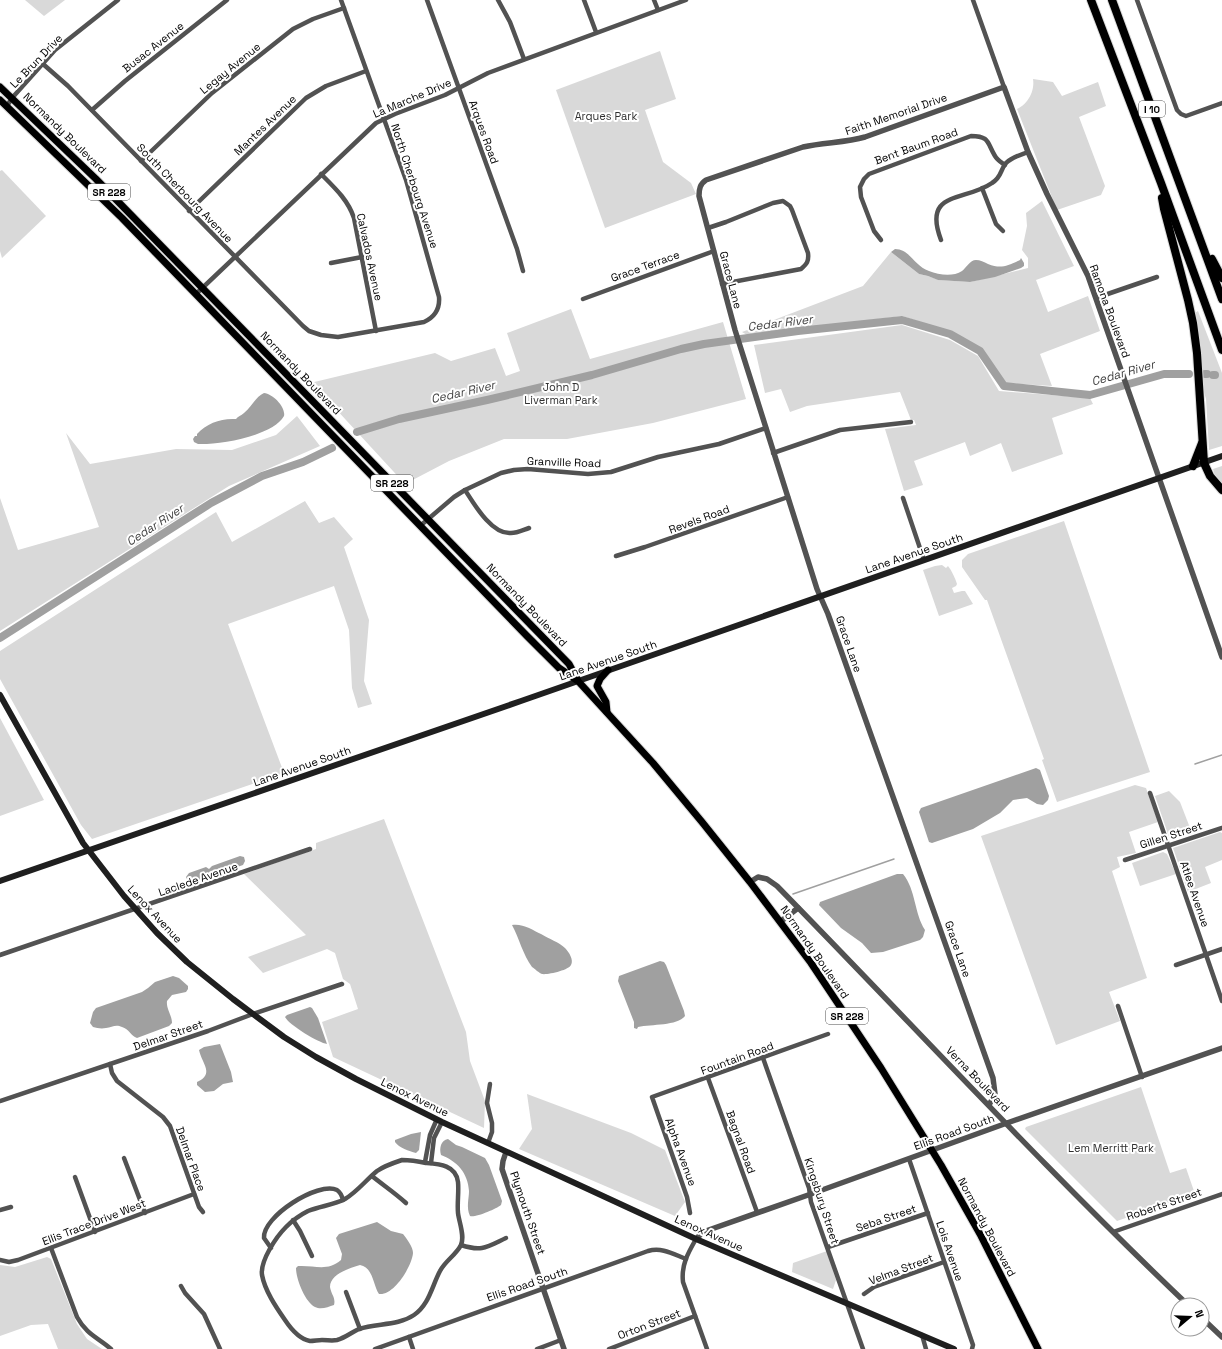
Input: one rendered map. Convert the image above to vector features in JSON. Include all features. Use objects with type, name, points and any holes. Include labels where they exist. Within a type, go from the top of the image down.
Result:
[{"type":"highway","name":"I 10","points":[[1091,0],[1161,183],[1222,350]]},
{"type":"highway","name":"I 10","points":[[1112,0],[1222,299]]},
{"type":"highway","points":[[1161,183],[1164,209],[1193,323],[1197,353],[1204,463],[1210,476],[1222,490]]},
{"type":"highway","points":[[1192,218],[1222,278]]},
{"type":"highway","points":[[1193,466],[1203,440]]},
{"type":"main road","name":"Normandy Boulevard","points":[[0,87],[96,179],[398,488],[569,664],[578,681]]},
{"type":"main road","name":"Normandy Boulevard","points":[[0,100],[122,218],[500,609],[559,668],[578,681],[608,712],[702,822],[750,882],[811,963],[867,1046],[932,1150],[979,1232],[1038,1349]]},
{"type":"main road","name":"Lane Avenue South","points":[[0,880],[578,681],[1222,456]]},
{"type":"main road","points":[[363,466],[371,468],[393,488],[398,488]]},
{"type":"main road","points":[[608,670],[600,679],[597,686],[606,702],[608,712]]},
{"type":"main road","name":"Lenox Avenue","points":[[0,695],[88,850],[136,910],[187,962],[284,1037],[356,1079],[506,1152],[696,1238],[954,1349]]},
{"type":"street","name":"Le Brun Drive","points":[[7,106],[12,98],[55,50],[118,0]]},
{"type":"street","name":"Busac Avenue","points":[[92,110],[125,81],[227,0]]},
{"type":"street","name":"North Cherbourg Avenue","points":[[341,0],[406,180],[439,297],[437,311],[430,319],[424,322],[376,331]]},
{"type":"street","name":"Arques Road","points":[[427,0],[517,249],[523,271]]},
{"type":"street","points":[[498,0],[510,22],[524,59]]},
{"type":"street","points":[[584,0],[596,32]]},
{"type":"street","points":[[654,0],[658,10]]},
{"type":"street","name":"La Marche Drive","points":[[196,294],[369,128],[384,118],[432,100],[488,73],[686,0]]},
{"type":"street","name":"Ramona Boulevard","points":[[973,0],[1028,152],[1050,201],[1082,264],[1096,298],[1222,658]]},
{"type":"street","points":[[1137,0],[1177,110],[1186,116],[1222,103]]},
{"type":"street","name":"Legay Avenue","points":[[141,160],[212,93],[293,29],[313,18],[344,8]]},
{"type":"street","name":"South Cherbourg Avenue","points":[[43,64],[92,110],[298,323],[309,331],[329,337],[376,331]]},
{"type":"street","name":"Mantes Avenue","points":[[189,211],[306,98],[326,86],[366,71]]},
{"type":"street","name":"Faith Memorial Drive","points":[[702,184],[706,180],[803,146],[843,142],[865,137],[1004,87]]},
{"type":"street","name":"Bent Baum Road","points":[[881,240],[874,231],[861,197],[860,187],[864,179],[869,174],[971,136],[984,138],[991,146],[996,158],[1005,165]]},
{"type":"street","points":[[942,240],[937,228],[936,220],[936,212],[941,206],[948,200],[991,184],[998,179],[1005,165],[1014,157],[1028,152]]},
{"type":"street","name":"Calvados Avenue","points":[[321,174],[341,194],[351,210],[356,225],[376,331]]},
{"type":"street","name":"Grace Lane","points":[[702,184],[700,188],[700,196],[734,330],[820,596],[826,609],[993,1078],[995,1094],[989,1105]]},
{"type":"street","points":[[982,188],[996,224],[1003,231]]},
{"type":"street","points":[[708,228],[773,203],[783,201],[787,203],[792,210],[808,254],[809,259],[807,264],[801,269],[722,284]]},
{"type":"street","name":"Grace Terrace","points":[[583,299],[714,251]]},
{"type":"street","points":[[331,263],[362,257]]},
{"type":"street","points":[[1096,298],[1157,277]]},
{"type":"street","points":[[773,453],[840,430],[911,422]]},
{"type":"street","name":"Granville Road","points":[[420,526],[454,497],[496,475],[528,468],[588,474],[611,472],[658,457],[719,444],[766,428]]},
{"type":"street","points":[[465,490],[477,510],[496,529],[510,534],[520,532],[528,528]]},
{"type":"street","name":"Revels Road","points":[[616,556],[788,497]]},
{"type":"street","points":[[903,498],[924,560]]},
{"type":"street","name":"Atlee Avenue","points":[[1150,793],[1222,1001]]},
{"type":"street","name":"Gillen Street","points":[[1125,860],[1222,828]]},
{"type":"street","name":"Laclede Avenue","points":[[0,955],[136,910],[310,849]]},
{"type":"street","name":"Verna Boulevard","points":[[750,882],[758,877],[768,879],[777,886],[1006,1123],[1113,1232],[1180,1297]]},
{"type":"street","points":[[780,922],[798,908]]},
{"type":"street","points":[[1176,965],[1222,948]]},
{"type":"street","name":"Delmar Street","points":[[0,1101],[342,984]]},
{"type":"street","points":[[1118,1006],[1142,1076]]},
{"type":"street","name":"Fountain Road","points":[[652,1097],[828,1034]]},
{"type":"street","name":"Ellis Road South","points":[[696,1238],[703,1232],[757,1212],[1222,1048]]},
{"type":"street","name":"Kingsbury Street","points":[[763,1058],[811,1194],[811,1202],[863,1349]]},
{"type":"street","name":"Delmar Place","points":[[110,1064],[112,1073],[117,1080],[163,1117],[170,1126],[194,1194],[199,1207],[203,1212]]},
{"type":"street","name":"Bagnal Road","points":[[708,1078],[757,1212]]},
{"type":"street","points":[[488,1143],[492,1132],[492,1123],[487,1103],[490,1084]]},
{"type":"street","name":"Alpha Avenue","points":[[652,1097],[688,1197],[690,1213]]},
{"type":"street","points":[[425,1162],[430,1135],[440,1120]]},
{"type":"street","points":[[431,1163],[434,1138],[440,1120]]},
{"type":"street","name":"Plymouth Street","points":[[506,1152],[502,1168],[564,1349]]},
{"type":"street","points":[[124,1158],[145,1213]]},
{"type":"street","name":"Lois Avenue","points":[[909,1159],[973,1345],[972,1349]]},
{"type":"street","points":[[402,1160],[425,1162],[444,1165],[452,1169],[456,1174],[458,1181],[458,1206],[462,1232],[461,1246],[441,1269],[427,1301],[415,1315],[398,1322],[360,1329],[340,1340],[303,1339],[297,1334],[277,1308],[264,1282],[262,1268],[271,1248],[293,1220],[317,1207],[343,1200],[352,1195],[383,1168],[402,1160]]},
{"type":"street","points":[[372,1176],[406,1203]]},
{"type":"street","points":[[75,1177],[95,1232]]},
{"type":"street","points":[[271,1248],[264,1238],[265,1231],[272,1220],[288,1205],[306,1196],[330,1188],[340,1192],[343,1200]]},
{"type":"street","name":"Ellis Trace Drive West","points":[[0,1260],[9,1262],[18,1260],[194,1194]]},
{"type":"street","name":"Roberts Street","points":[[1113,1232],[1222,1194]]},
{"type":"street","points":[[0,1210],[11,1207]]},
{"type":"street","name":"Seba Street","points":[[828,1247],[928,1213]]},
{"type":"street","points":[[293,1220],[312,1256]]},
{"type":"street","points":[[461,1246],[479,1249],[506,1238]]},
{"type":"street","points":[[696,1238],[686,1259],[682,1272],[683,1282],[707,1349]]},
{"type":"street","points":[[51,1248],[81,1324],[90,1334],[111,1349]]},
{"type":"street","name":"Ellis Road South","points":[[375,1349],[654,1250],[664,1250],[686,1259]]},
{"type":"street","name":"Velma Street","points":[[864,1294],[874,1287],[944,1262]]},
{"type":"street","points":[[181,1286],[185,1293],[204,1314],[220,1349]]},
{"type":"street","points":[[346,1292],[360,1329]]},
{"type":"street","name":"Orton Street","points":[[609,1349],[695,1316]]},
{"type":"street","points":[[1210,1326],[1222,1337]]},
{"type":"street","points":[[922,1335],[926,1349]]},
{"type":"street","points":[[409,1337],[413,1349]]},
{"type":"street","points":[[537,1349],[561,1340]]},
{"type":"green space","points":[[25,0],[65,0],[44,16]]},
{"type":"green space","name":"Arques Park","points":[[660,51],[676,99],[645,110],[663,162],[691,183],[696,194],[605,228],[556,90]]},
{"type":"green space","points":[[1033,79],[1053,82],[1062,96],[1098,82],[1106,106],[1079,117],[1105,186],[1101,195],[1057,210],[1017,109],[1021,107],[1030,97],[1033,88]]},
{"type":"green space","points":[[2,170],[46,216],[2,258],[0,251],[0,171]]},
{"type":"green space","points":[[1042,201],[1074,266],[1036,280],[1048,312],[1088,296],[1100,331],[1040,354],[1052,386],[1006,383],[982,349],[952,332],[902,316],[747,335],[742,332],[863,286],[891,252],[919,274],[939,280],[970,282],[1028,268],[1028,258],[1022,250],[1027,226],[1026,213]]},
{"type":"green space","name":"John D Liverman Park","points":[[571,309],[590,359],[723,322],[746,399],[653,423],[567,439],[504,439],[449,461],[405,484],[334,407],[306,384],[435,353],[451,361],[495,348],[506,376],[520,371],[507,333]]},
{"type":"green space","points":[[1198,311],[1222,373],[1222,446],[1209,450],[1206,399],[1201,382],[1195,313]]},
{"type":"green space","points":[[902,325],[950,340],[978,356],[999,391],[1090,398],[1093,404],[1052,418],[1063,454],[1012,472],[1001,443],[970,456],[965,442],[914,461],[923,485],[904,491],[885,429],[916,425],[914,420],[911,420],[900,392],[807,406],[790,412],[781,389],[765,393],[754,345]]},
{"type":"green space","points":[[297,416],[320,446],[229,486],[0,631],[0,498],[18,550],[99,527],[66,433],[90,464],[176,449],[232,450],[276,435]]},
{"type":"green space","points":[[1222,466],[1222,486],[1215,476],[1213,469]]},
{"type":"green space","points":[[305,501],[319,523],[334,517],[353,539],[344,547],[369,620],[364,681],[372,704],[358,708],[352,688],[349,630],[334,586],[228,624],[284,773],[92,839],[81,825],[0,679],[0,651],[216,512],[232,542]]},
{"type":"green space","points":[[1064,521],[1150,772],[1057,802],[1042,760],[1044,759],[987,600],[985,600],[962,567],[962,560],[968,554]]},
{"type":"green space","points":[[942,565],[946,568],[948,566],[957,584],[952,588],[954,593],[965,591],[973,604],[939,616],[923,570]]},
{"type":"green space","points":[[0,718],[44,800],[0,816]]},
{"type":"green space","points":[[1135,785],[1146,788],[1158,822],[1129,832],[1136,853],[1117,857],[1120,867],[1112,871],[1147,978],[1109,992],[1120,1021],[1056,1045],[981,836]]},
{"type":"green space","points":[[1169,791],[1180,802],[1192,833],[1171,839],[1155,796]]},
{"type":"green space","points":[[384,819],[466,1032],[470,1061],[485,1101],[484,1128],[333,1057],[322,1022],[358,1009],[350,984],[343,979],[335,953],[327,949],[263,973],[248,957],[306,935],[244,874],[316,849],[316,843]]},
{"type":"green space","points":[[1220,832],[1222,833],[1222,860],[1205,867],[1211,883],[1188,892],[1173,848]]},
{"type":"green space","points":[[1163,852],[1167,854],[1176,874],[1140,886],[1132,863]]},
{"type":"green space","name":"Lem Merritt Park","points":[[1141,1087],[1170,1173],[1186,1168],[1195,1194],[1117,1221],[1025,1129],[1026,1127]]},
{"type":"green space","points":[[527,1094],[631,1133],[665,1150],[685,1202],[675,1216],[519,1149],[532,1129]]},
{"type":"green space","points":[[827,1251],[836,1280],[833,1289],[792,1272],[793,1263]]},
{"type":"green space","points":[[47,1257],[51,1259],[77,1324],[87,1339],[102,1349],[58,1349],[48,1324],[31,1325],[0,1336],[0,1265],[15,1267]]},
{"type":"shaded area","points":[[895,249],[905,252],[924,269],[941,274],[950,275],[958,273],[974,260],[1000,267],[1011,264],[1020,260],[1021,258],[1024,266],[995,277],[970,282],[938,280],[919,274],[891,252]]},
{"type":"shaded area","points":[[264,393],[275,398],[283,409],[284,416],[278,423],[257,434],[232,441],[207,444],[198,444],[194,442],[193,439],[195,436],[197,436],[197,434],[205,427],[220,420],[236,419],[247,411],[258,397]]},
{"type":"shaded area","points":[[1036,768],[1040,770],[1049,796],[1048,800],[1043,805],[1037,804],[1027,798],[1013,800],[1000,813],[973,829],[932,843],[929,842],[919,812],[921,808]]},
{"type":"shaded area","points":[[240,856],[244,857],[245,861],[243,865],[189,883],[186,877],[189,873],[206,867],[209,869],[212,866]]},
{"type":"shaded area","points":[[897,874],[903,874],[913,894],[921,923],[925,930],[923,937],[920,940],[883,952],[871,953],[862,943],[841,928],[819,905],[820,902]]},
{"type":"shaded area","points":[[512,925],[527,927],[560,944],[569,954],[572,961],[571,965],[558,972],[545,974],[540,973],[532,967],[529,962]]},
{"type":"shaded area","points":[[660,961],[664,962],[666,965],[685,1016],[676,1022],[638,1027],[637,1029],[634,1028],[634,1022],[618,981],[619,976]]},
{"type":"shaded area","points":[[173,976],[179,978],[188,986],[188,989],[186,992],[172,995],[167,1001],[167,1007],[172,1023],[169,1026],[137,1038],[120,1026],[99,1028],[93,1027],[90,1023],[93,1012],[96,1008],[142,992],[155,982]]},
{"type":"shaded area","points":[[310,1007],[318,1018],[327,1044],[304,1033],[285,1017]]},
{"type":"shaded area","points":[[220,1044],[231,1072],[233,1082],[223,1084],[214,1091],[205,1092],[197,1085],[197,1082],[205,1076],[206,1072],[206,1068],[199,1050],[204,1047]]},
{"type":"shaded area","points":[[421,1132],[419,1150],[416,1153],[402,1148],[395,1142],[395,1140]]},
{"type":"shaded area","points":[[448,1139],[456,1145],[485,1158],[502,1201],[501,1205],[486,1213],[470,1216],[468,1206],[469,1191],[464,1173],[457,1164],[441,1155],[441,1145]]},
{"type":"shaded area","points":[[377,1222],[391,1231],[403,1234],[412,1248],[412,1259],[401,1279],[390,1290],[379,1294],[368,1269],[360,1265],[341,1272],[333,1278],[330,1287],[334,1305],[320,1308],[311,1304],[302,1290],[296,1273],[296,1268],[298,1266],[326,1267],[336,1264],[341,1260],[342,1254],[336,1238],[339,1234]]},
{"type":"waterway","name":"Cedar River","points":[[357,432],[399,419],[592,375],[681,349],[704,344],[798,331],[902,320],[950,334],[980,351],[1004,386],[1090,395],[1164,374],[1189,374]]},
{"type":"waterway","name":"Cedar River","points":[[0,638],[211,503],[262,476],[303,462],[332,448]]},
{"type":"waterway","points":[[1195,764],[1222,755]]},
{"type":"waterway","points":[[793,894],[894,859]]}]
